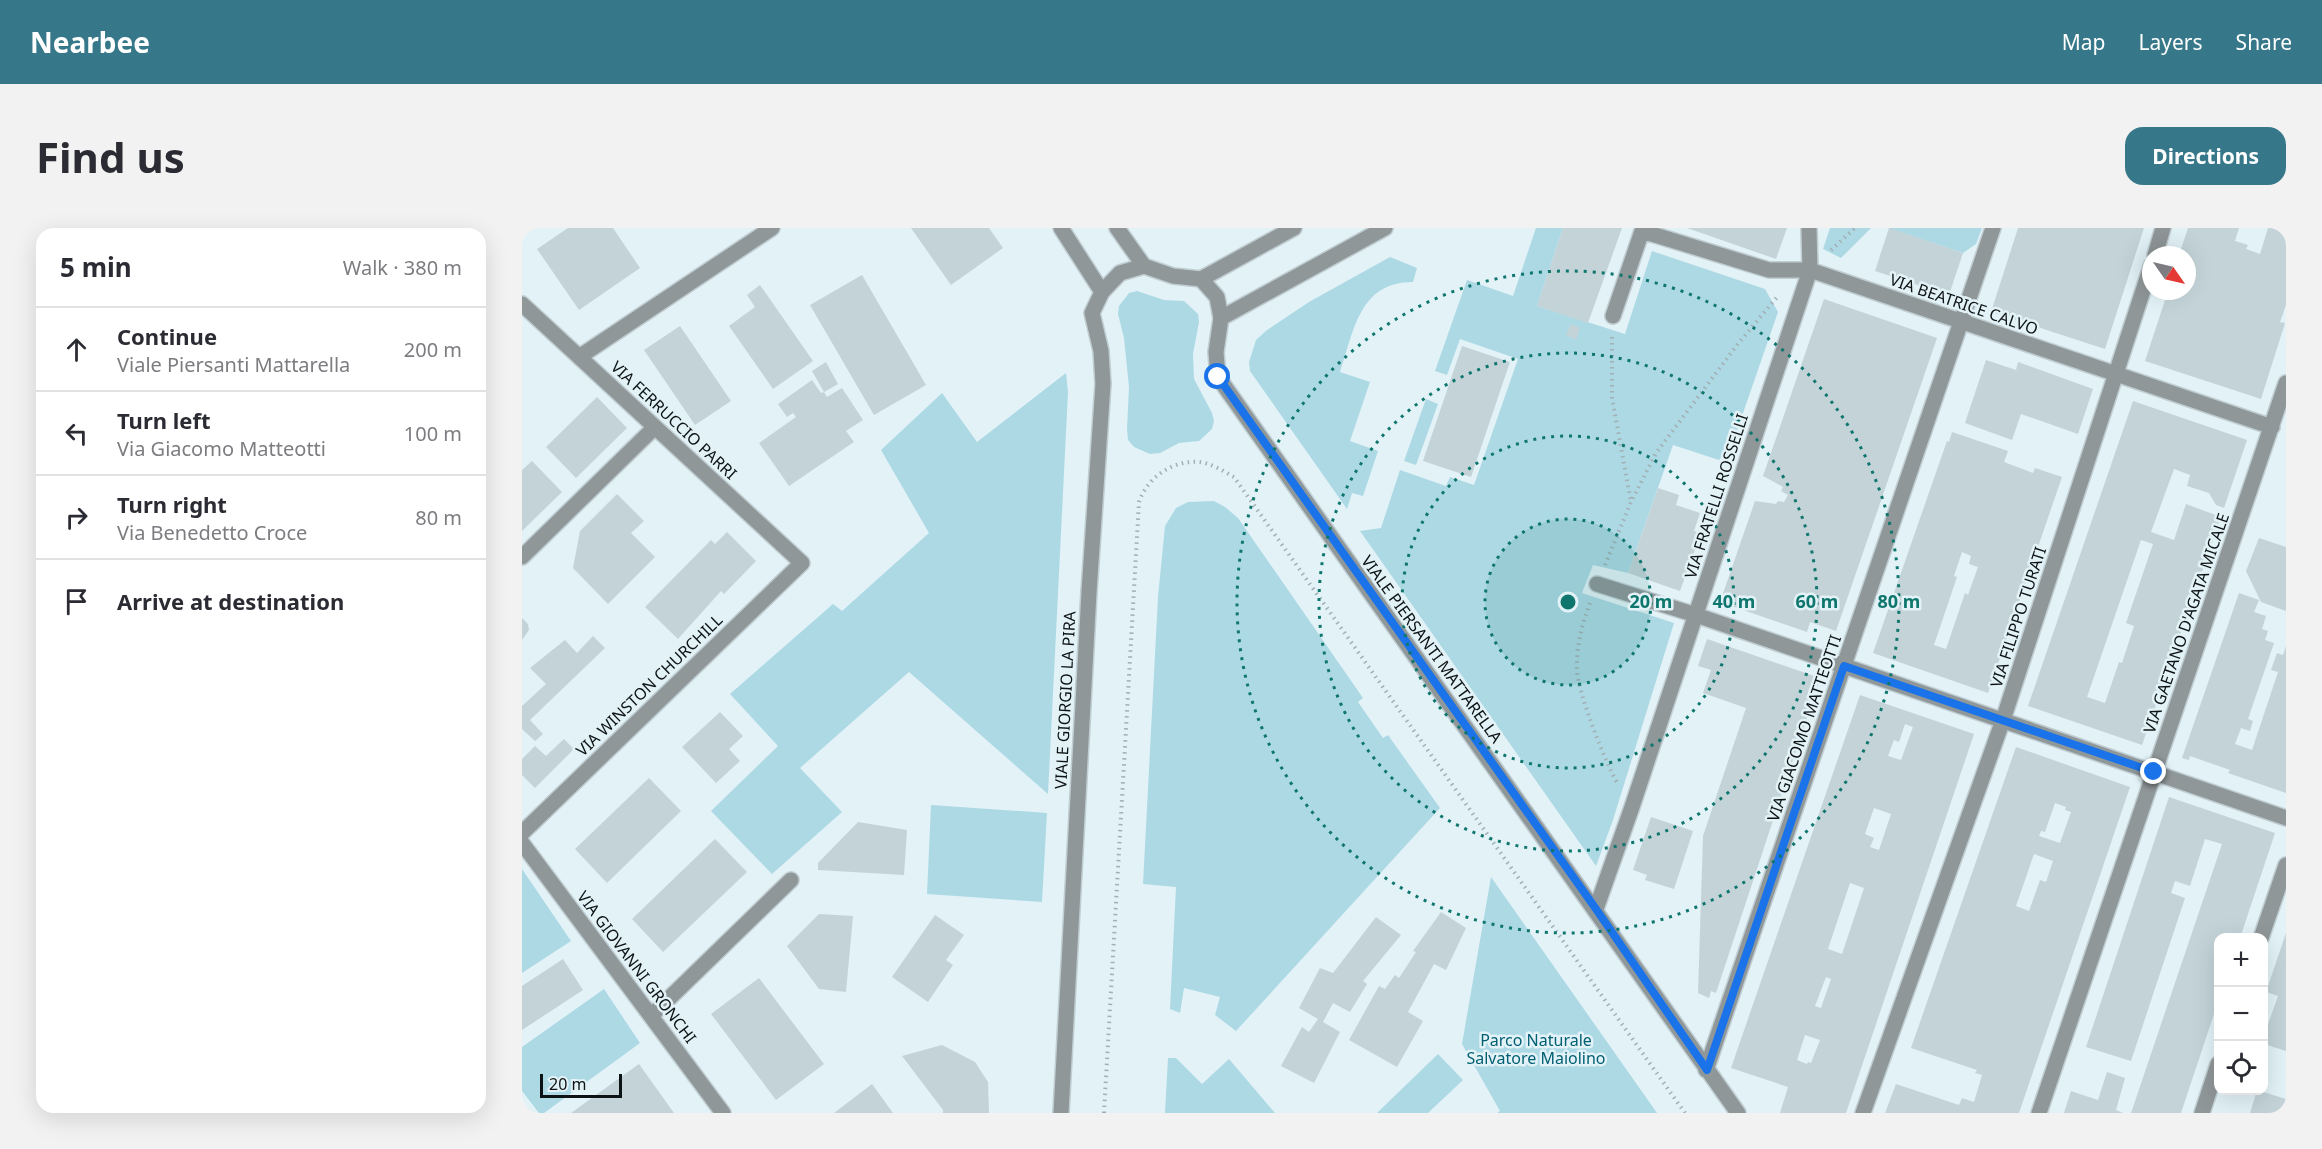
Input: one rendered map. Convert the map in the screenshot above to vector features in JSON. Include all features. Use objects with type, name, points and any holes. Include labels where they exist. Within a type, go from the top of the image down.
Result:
[{"type":"street","points":[[579,357],[772,228]]},
{"type":"street","points":[[1061,228],[1102,292],[1120,273],[1143,266],[1173,276],[1201,279],[1294,228]]},
{"type":"street","points":[[1118,228],[1143,266]]},
{"type":"street","points":[[1221,318],[1385,228]]},
{"type":"street","name":"VIA FRATELLI ROSSELLI","points":[[1596,909],[1810,270],[1809,228]]},
{"type":"street","name":"VIA GIACOMO MATTEOTTI","points":[[1707,1070],[1993,228]]},
{"type":"street","points":[[2157,246],[2163,228]]},
{"type":"street","points":[[1612,316],[1642,230]]},
{"type":"street","name":"VIA BEATRICE CALVO","points":[[1642,230],[1768,270],[1810,270],[2272,427]]},
{"type":"street","name":"VIALE PIERSANTI MATTARELLA","points":[[1201,279],[1217,297],[1221,318],[1216,352],[1218,377],[1738,1113]]},
{"type":"street","name":"VIALE GIORGIO LA PIRA","points":[[1061,1113],[1103,384],[1101,351],[1092,313],[1102,292]]},
{"type":"street","name":"VIA FILIPPO TURATI","points":[[1863,1113],[2003,720],[2142,294]]},
{"type":"street","name":"VIA FERRUCCIO PARRI","points":[[522,304],[802,563]]},
{"type":"street","name":"VIA GAETANO D'AGATA MICALE","points":[[2039,1113],[2286,383]]},
{"type":"street","points":[[522,557],[655,427]]},
{"type":"street","name":"VIA WINSTON CHURCHILL","points":[[522,833],[802,563]]},
{"type":"street","points":[[1598,584],[1696,615],[2286,818]]},
{"type":"street","name":"VIA GIOVANNI GRONCHI","points":[[522,843],[723,1113]]},
{"type":"street","points":[[2263,933],[2286,865]]},
{"type":"street","points":[[651,1016],[791,880]]},
{"type":"street","points":[[2202,1113],[2214,1076]]},
{"type":"path","points":[[1632,807],[1614,778],[1590,717],[1577,672],[1581,627],[1631,502],[1656,453],[1774,299],[1810,270],[1855,228]]},
{"type":"path","points":[[1612,316],[1612,398],[1631,502]]},
{"type":"path","points":[[1104,1113],[1139,502],[1143,490],[1153,478],[1180,464],[1200,462],[1234,477],[1685,1113]]},
{"type":"green space","points":[[1536,228],[1563,228],[1537,306],[1625,334],[1652,251],[1765,289],[1778,312],[1733,442],[1719,460],[1673,445],[1628,573],[1593,565],[1582,593],[1674,623],[1613,820],[1596,866],[1360,531],[1381,528],[1400,470],[1446,486],[1450,477],[1474,485],[1518,359],[1460,339],[1447,375],[1435,371],[1467,280],[1513,296]]},
{"type":"green space","points":[[1830,228],[1871,228],[1841,258],[1823,249]]},
{"type":"green space","points":[[1888,228],[1982,228],[1976,244],[1963,253]]},
{"type":"green space","points":[[1390,257],[1417,268],[1413,282],[1395,284],[1381,290],[1370,300],[1355,326],[1340,372],[1370,382],[1350,441],[1378,451],[1363,496],[1352,493],[1347,509],[1250,371],[1249,362],[1256,340],[1267,330],[1309,302]]},
{"type":"green space","points":[[1137,291],[1164,300],[1184,301],[1198,314],[1199,322],[1193,354],[1194,379],[1214,421],[1212,429],[1199,441],[1179,443],[1160,453],[1150,454],[1134,447],[1128,440],[1129,387],[1124,338],[1118,314],[1119,306],[1129,293]]},
{"type":"green space","points":[[1066,373],[1068,392],[1048,794],[909,672],[800,768],[842,812],[772,874],[711,811],[778,746],[730,694],[833,604],[842,611],[929,533],[881,450],[942,393],[977,442]]},
{"type":"green space","points":[[1426,399],[1438,404],[1416,465],[1404,461]]},
{"type":"green space","points":[[1214,501],[1238,518],[1363,698],[1358,702],[1383,738],[1388,735],[1440,808],[1236,1031],[1215,1015],[1220,997],[1184,988],[1180,1013],[1170,1009],[1176,887],[1143,884],[1158,597],[1165,526],[1176,508],[1188,502]]},
{"type":"green space","points":[[931,805],[1047,813],[1042,902],[927,894]]},
{"type":"green space","points":[[522,869],[571,941],[522,973]]},
{"type":"green space","name":"Parco Naturale Salvatore Maiolino","points":[[1491,877],[1657,1113],[1497,1113],[1500,1111],[1462,1044]]},
{"type":"green space","points":[[604,989],[640,1043],[544,1113],[539,1113],[522,1091],[522,1047]]},
{"type":"green space","points":[[1438,1054],[1463,1080],[1428,1113],[1377,1113]]},
{"type":"green space","points":[[1168,1058],[1176,1058],[1202,1084],[1229,1059],[1275,1113],[1165,1113]]},
{"type":"building","points":[[568,228],[613,228],[640,268],[579,310],[537,249]]},
{"type":"building","points":[[911,228],[989,228],[1003,248],[951,285]]},
{"type":"building","points":[[1563,228],[1622,228],[1588,323],[1537,306]]},
{"type":"building","points":[[1687,228],[1787,228],[1776,259]]},
{"type":"building","points":[[1889,228],[1963,253],[1949,295],[1875,271]]},
{"type":"building","points":[[2018,228],[2144,228],[2105,349],[1991,312]]},
{"type":"building","points":[[2188,228],[2239,228],[2235,241],[2248,245],[2246,249],[2260,254],[2268,228],[2286,228],[2286,305],[2280,322],[2285,323],[2261,399],[2145,361],[2165,300],[2196,300],[2196,246],[2182,246]]},
{"type":"building","points":[[862,275],[926,385],[874,415],[810,305]]},
{"type":"building","points":[[760,285],[813,361],[773,389],[729,326],[755,307],[747,295]]},
{"type":"building","points":[[1824,299],[1937,338],[1836,631],[1810,622],[1807,632],[1720,602],[1755,501],[1776,504],[1778,501],[1784,502],[1788,495],[1781,491],[1783,487],[1763,476]]},
{"type":"building","points":[[1571,324],[1580,328],[1576,340],[1566,335]]},
{"type":"building","points":[[680,326],[731,401],[695,425],[644,350]]},
{"type":"building","points":[[1462,346],[1510,362],[1471,477],[1423,461]]},
{"type":"building","points":[[1986,360],[2016,370],[2018,362],[2093,389],[2078,434],[2021,414],[2012,440],[1965,423]]},
{"type":"building","points":[[826,362],[838,384],[824,392],[812,371]]},
{"type":"building","points":[[812,380],[821,393],[824,392],[827,397],[842,388],[863,420],[846,431],[854,442],[789,486],[759,443],[796,417],[793,413],[787,417],[778,404]]},
{"type":"building","points":[[597,397],[627,428],[576,478],[546,447]]},
{"type":"building","points":[[2133,401],[2247,440],[2224,508],[2216,505],[2209,493],[2187,486],[2190,475],[2174,469],[2151,532],[2174,540],[2186,504],[2221,517],[2142,745],[2028,706]],"holes":[[[2141,540],[2153,544],[2126,623],[2134,626],[2122,663],[2119,662],[2105,703],[2087,697]]]},
{"type":"building","points":[[1952,432],[2008,451],[2004,462],[2033,473],[2035,468],[2062,477],[1988,693],[1873,653],[1947,441],[1949,442]],"holes":[[[1962,552],[1971,556],[1969,564],[1978,567],[1968,595],[1965,593],[1946,649],[1934,645],[1957,577],[1954,576]]]},
{"type":"building","points":[[532,461],[562,492],[522,531],[522,470]]},
{"type":"building","points":[[1658,488],[1679,495],[1676,505],[1700,513],[1694,531],[1701,533],[1680,591],[1628,573]]},
{"type":"building","points":[[617,494],[644,521],[631,533],[655,557],[608,604],[573,568],[580,531]]},
{"type":"building","points":[[727,532],[756,561],[724,594],[721,591],[678,639],[645,607],[711,540],[715,544]]},
{"type":"building","points":[[2259,538],[2286,547],[2286,611],[2261,602],[2246,571]]},
{"type":"building","points":[[2239,593],[2259,600],[2254,612],[2266,616],[2262,629],[2268,631],[2265,640],[2274,643],[2248,719],[2253,721],[2250,731],[2241,728],[2235,744],[2252,750],[2278,672],[2271,670],[2277,653],[2283,655],[2286,646],[2286,793],[2228,773],[2230,770],[2190,756],[2189,760],[2182,758]]},
{"type":"building","points":[[522,618],[528,624],[529,630],[522,640]]},
{"type":"building","points":[[593,636],[605,648],[530,720],[543,734],[535,741],[522,729],[522,706],[546,684],[530,668],[565,640],[577,653]]},
{"type":"building","points":[[1707,639],[1820,678],[1716,993],[1711,991],[1709,998],[1698,993],[1703,836],[1746,708],[1703,693],[1711,670],[1698,666]]},
{"type":"building","points":[[1860,695],[1974,734],[1846,1113],[1780,1113],[1788,1087],[1731,1068]],"holes":[[[1905,724],[1913,727],[1901,760],[1888,756],[1894,740],[1899,742]],[[1874,808],[1891,814],[1879,850],[1870,847],[1874,838],[1865,834]],[[1850,883],[1864,888],[1842,954],[1828,949]],[[1826,977],[1831,979],[1821,1008],[1815,1006]],[[1805,1035],[1820,1040],[1811,1063],[1807,1064],[1797,1060]]]},
{"type":"building","points":[[720,712],[743,736],[729,749],[740,761],[716,783],[682,747]]},
{"type":"building","points":[[564,739],[574,749],[535,788],[522,775],[522,759],[535,746],[546,756]]},
{"type":"building","points":[[2016,747],[2130,787],[2019,1113],[1885,1113],[1896,1084],[1959,1105],[1962,1098],[1974,1102],[1982,1075],[1975,1073],[1977,1070],[1911,1048]],"holes":[[[2055,803],[2066,807],[2065,810],[2071,812],[2060,843],[2039,836],[2041,831],[2045,832]],[[2034,854],[2053,861],[2046,882],[2040,880],[2029,911],[2016,906]]]},
{"type":"building","points":[[649,778],[681,811],[607,883],[575,849]]},
{"type":"building","points":[[2169,797],[2275,833],[2242,933],[2214,933],[2214,1014],[2181,1113],[2131,1113],[2222,844],[2205,839],[2190,886],[2175,881],[2171,893],[2185,898],[2131,1061],[2086,1047]]},
{"type":"building","points":[[1651,817],[1693,831],[1674,889],[1645,880],[1647,875],[1633,870]]},
{"type":"building","points":[[858,822],[907,830],[904,875],[818,870],[818,863]]},
{"type":"building","points":[[715,839],[747,872],[663,952],[632,919]]},
{"type":"building","points":[[1441,912],[1466,928],[1446,970],[1434,964],[1408,1012],[1423,1021],[1397,1067],[1349,1040],[1379,986],[1385,989],[1395,975],[1399,978],[1416,952],[1413,951]]},
{"type":"building","points":[[819,914],[853,916],[846,992],[819,989],[787,946]]},
{"type":"building","points":[[935,915],[964,935],[946,960],[953,965],[928,1002],[892,977]]},
{"type":"building","points":[[1376,917],[1401,935],[1363,981],[1367,984],[1350,1012],[1333,1003],[1323,1022],[1340,1032],[1314,1083],[1281,1066],[1302,1027],[1309,1032],[1318,1019],[1299,1008],[1320,968],[1333,973]]},
{"type":"building","points":[[2286,933],[2286,1051],[2268,1045],[2268,1024],[2278,996],[2268,993],[2268,986]]},
{"type":"building","points":[[563,959],[583,990],[522,1030],[522,986]]},
{"type":"building","points":[[759,978],[824,1064],[776,1100],[711,1014]]},
{"type":"building","points":[[942,1045],[975,1062],[988,1082],[989,1113],[943,1113],[902,1056]]},
{"type":"building","points":[[639,1064],[674,1113],[571,1113]]},
{"type":"building","points":[[2107,1072],[2125,1078],[2116,1110],[2123,1113],[2064,1113],[2071,1091],[2098,1100]]},
{"type":"building","points":[[872,1084],[893,1113],[834,1113]]},
{"type":"building","points":[[2268,1093],[2286,1099],[2286,1113],[2250,1113],[2255,1095]]},
{"type":"route","points":[[1218,377],[1281,469],[1596,909],[1707,1070],[1844,666],[2154,772]]}]
